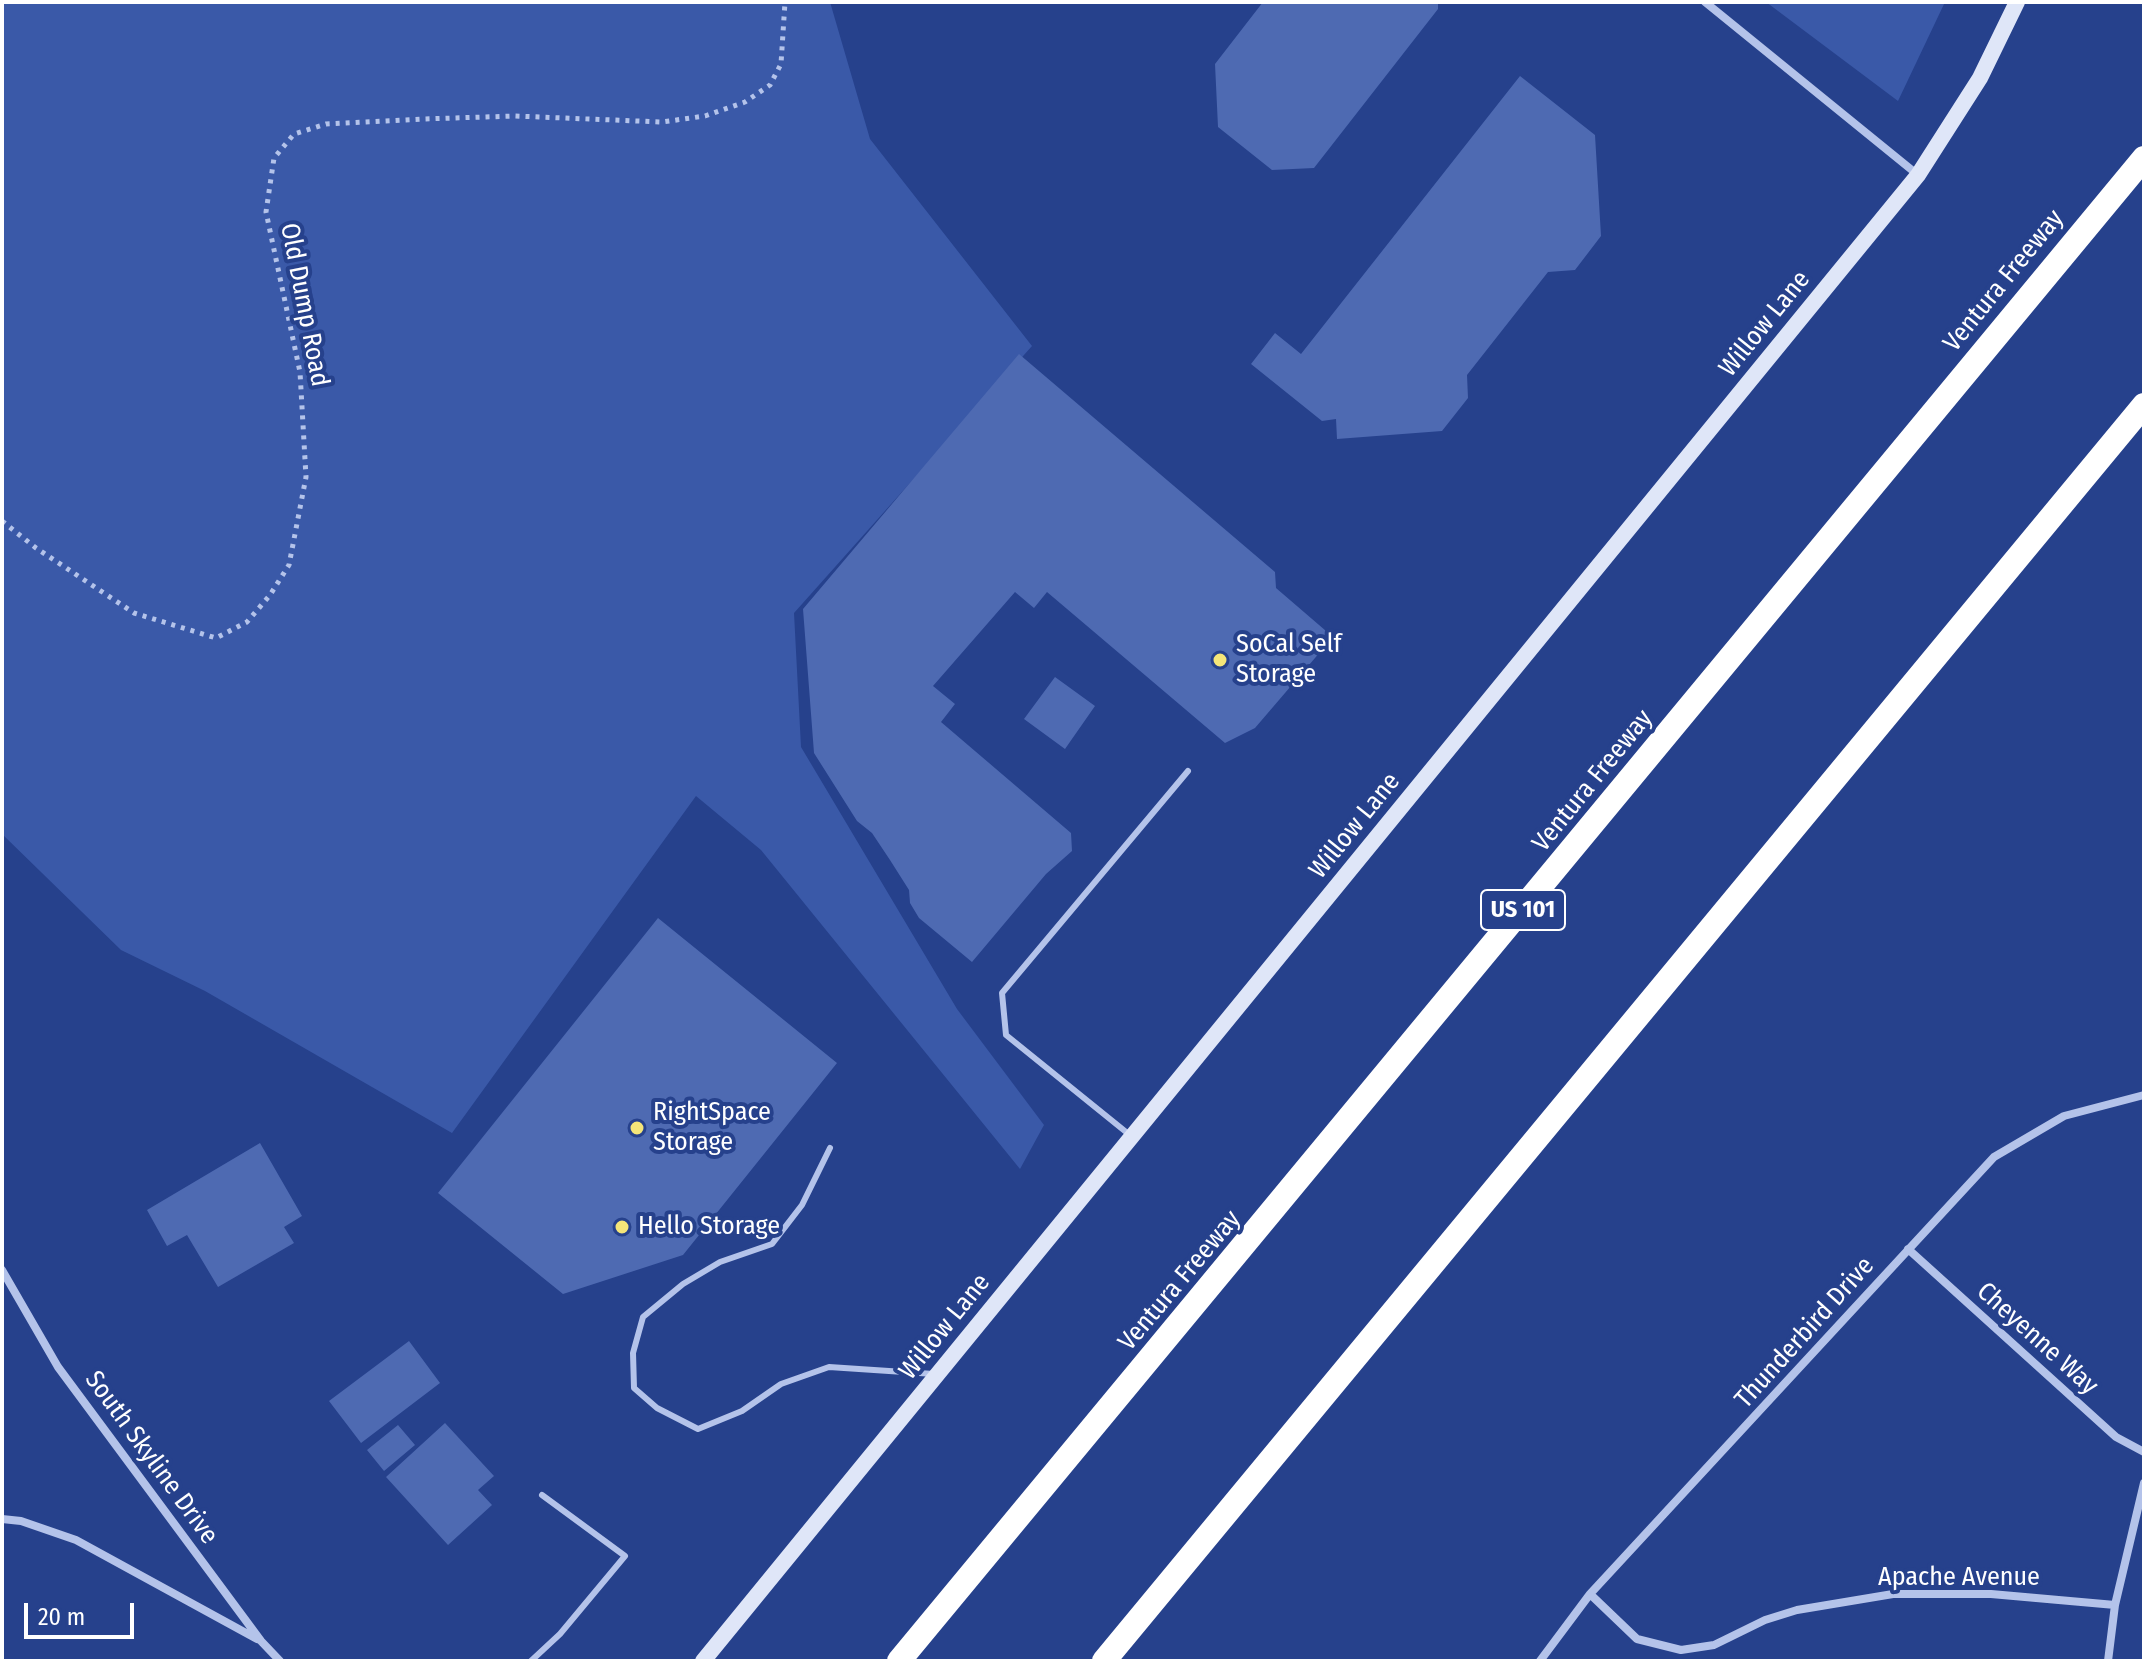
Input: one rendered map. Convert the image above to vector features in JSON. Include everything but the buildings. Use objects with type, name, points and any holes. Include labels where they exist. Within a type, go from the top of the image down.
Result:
[{"type":"highway","name":"Ventura Freeway","points":[[899,1661],[2144,158]]},
{"type":"highway","points":[[1104,1661],[2144,405]]},
{"type":"street","points":[[1705,2],[1918,175]]},
{"type":"street","name":"Willow Lane","points":[[703,1661],[1918,175],[1980,78],[2017,2]]},
{"type":"street","name":"Thunderbird Drive","points":[[1540,1661],[1590,1594],[1994,1157],[2064,1116],[2144,1095]]},
{"type":"street","name":"Cheyenne Way","points":[[1908,1249],[2116,1437],[2144,1452]]},
{"type":"street","name":"South Skyline Drive","points":[[2,1270],[58,1367],[261,1641],[280,1661]]},
{"type":"street","points":[[2108,1661],[2115,1605],[2144,1483]]},
{"type":"street","points":[[2,1519],[21,1521],[76,1540],[261,1641]]},
{"type":"street","name":"Apache Avenue","points":[[1590,1594],[1637,1639],[1681,1650],[1714,1645],[1765,1620],[1797,1610],[1893,1594],[1991,1594],[2115,1605]]},
{"type":"lane","points":[[1132,1136],[1006,1035],[1002,993],[1188,771]]},
{"type":"lane","points":[[830,1148],[802,1205],[772,1244],[720,1262],[683,1284],[643,1317],[633,1353],[634,1388],[657,1408],[698,1429],[742,1411],[781,1384],[829,1367],[937,1374]]},
{"type":"lane","points":[[531,1661],[560,1634],[625,1556],[542,1495]]},
{"type":"path","name":"Old Dump Road","points":[[2,521],[36,548],[134,613],[216,638],[247,622],[270,595],[289,565],[306,477],[300,372],[266,212],[274,158],[294,134],[326,124],[423,119],[515,116],[662,122],[705,116],[745,102],[770,85],[781,64],[785,2]]},
{"type":"shaded area","points":[[2,2],[830,2],[870,139],[1032,346],[794,613],[801,747],[957,1009],[1044,1125],[1020,1169],[761,850],[696,796],[452,1133],[205,991],[121,950],[2,834]]},
{"type":"shaded area","points":[[1766,2],[1945,2],[1898,101]]},
{"type":"place","name":"SoCal Self Storage","points":[[1220,660]]},
{"type":"place","name":"RightSpace Storage","points":[[637,1128]]},
{"type":"place","name":"Hello Storage","points":[[622,1227]]}]
